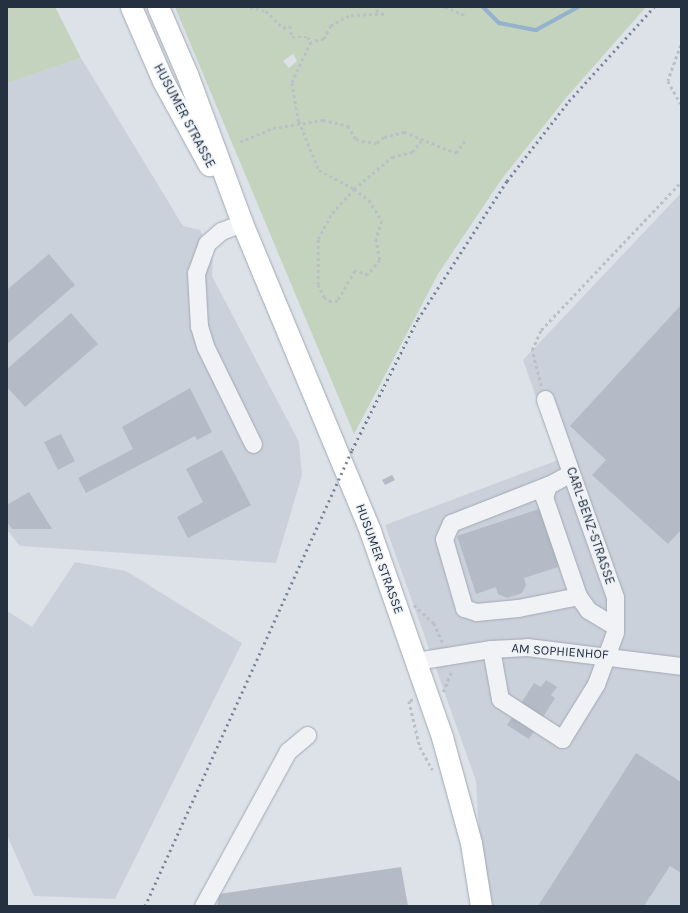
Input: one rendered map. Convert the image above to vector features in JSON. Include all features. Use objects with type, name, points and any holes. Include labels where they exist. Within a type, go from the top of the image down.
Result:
[{"type":"main road","name":"HUSUMER STRASSE","points":[[131,7],[163,81],[242,223]]},
{"type":"main road","name":"HUSUMER STRASSE","points":[[158,7],[187,74],[242,223],[370,531],[442,737],[471,843],[481,906]]},
{"type":"street","points":[[242,223],[221,231],[207,243],[196,273],[205,346],[253,444]]},
{"type":"street","name":"CARL-BENZ-STRASSE","points":[[491,649],[500,699],[562,738],[596,684],[609,656],[615,626],[615,597],[545,399]]},
{"type":"street","points":[[571,473],[548,485],[451,523],[444,539],[464,608],[476,612],[518,608],[578,596]]},
{"type":"street","points":[[548,485],[544,497],[578,596],[588,610],[615,626]]},
{"type":"street","name":"AM SOPHIENHOF","points":[[416,661],[491,649],[527,647],[681,666]]},
{"type":"street","points":[[202,906],[288,752],[307,735]]},
{"type":"path","points":[[250,7],[266,11],[283,28],[290,26],[292,37],[308,37],[311,42]]},
{"type":"path","points":[[376,12],[380,7]]},
{"type":"path","points":[[445,7],[467,16]]},
{"type":"path","points":[[311,42],[324,39],[331,26],[349,16],[376,12],[384,14]]},
{"type":"path","points":[[311,42],[292,83],[301,125],[320,170],[354,189],[368,200],[382,221],[376,239],[380,260],[368,275],[355,271],[338,301],[331,302],[324,298],[318,285],[318,239],[332,213],[354,189],[392,157],[412,152],[421,140]]},
{"type":"path","points":[[681,45],[668,81],[681,104]]},
{"type":"path","points":[[240,142],[273,128],[301,125],[323,120],[348,126],[356,139],[377,143],[384,137],[404,132],[456,153],[466,139]]},
{"type":"path","points":[[545,399],[532,362],[535,340],[681,182]]},
{"type":"shaded area","points":[[81,58],[183,226],[200,230],[213,255],[212,276],[299,442],[302,475],[276,563],[20,546],[7,530],[7,83]]},
{"type":"shaded area","points":[[681,193],[681,906],[491,906],[479,834],[476,781],[385,525],[558,460],[523,360]]},
{"type":"shaded area","points":[[75,562],[126,571],[242,643],[115,899],[34,896],[7,835],[7,611],[32,627]]},
{"type":"green space","points":[[7,7],[55,7],[81,58],[7,83]]},
{"type":"green space","points":[[175,7],[646,7],[565,99],[501,180],[438,274],[354,434]],"holes":[[[293,54],[297,61],[289,68],[283,61]]]},
{"type":"building","points":[[49,254],[75,285],[7,344],[7,290]]},
{"type":"building","points":[[681,305],[681,530],[668,544],[592,475],[606,460],[570,426]]},
{"type":"building","points":[[71,313],[98,344],[25,407],[7,387],[7,369]]},
{"type":"building","points":[[190,388],[212,432],[197,440],[195,436],[86,493],[78,478],[133,449],[122,427]]},
{"type":"building","points":[[61,434],[75,461],[58,470],[44,442]]},
{"type":"building","points":[[222,450],[251,505],[188,538],[177,517],[203,502],[186,469]]},
{"type":"building","points":[[392,475],[395,480],[385,485],[382,480]]},
{"type":"building","points":[[29,492],[52,529],[12,529],[7,522],[7,505]]},
{"type":"building","points":[[542,508],[561,566],[524,578],[526,585],[522,593],[507,598],[498,594],[496,587],[476,594],[457,536]]},
{"type":"building","points":[[546,680],[557,687],[551,695],[555,698],[529,739],[507,725],[534,683],[541,687]]},
{"type":"building","points":[[636,753],[681,782],[681,873],[670,866],[644,906],[538,906]]},
{"type":"building","points":[[401,867],[408,906],[217,906],[219,894]]},
{"type":"waterway","points":[[483,7],[499,23],[536,30],[578,7]]},
{"type":"railway","points":[[145,906],[352,450],[418,319],[507,181],[569,101],[654,7]]}]
